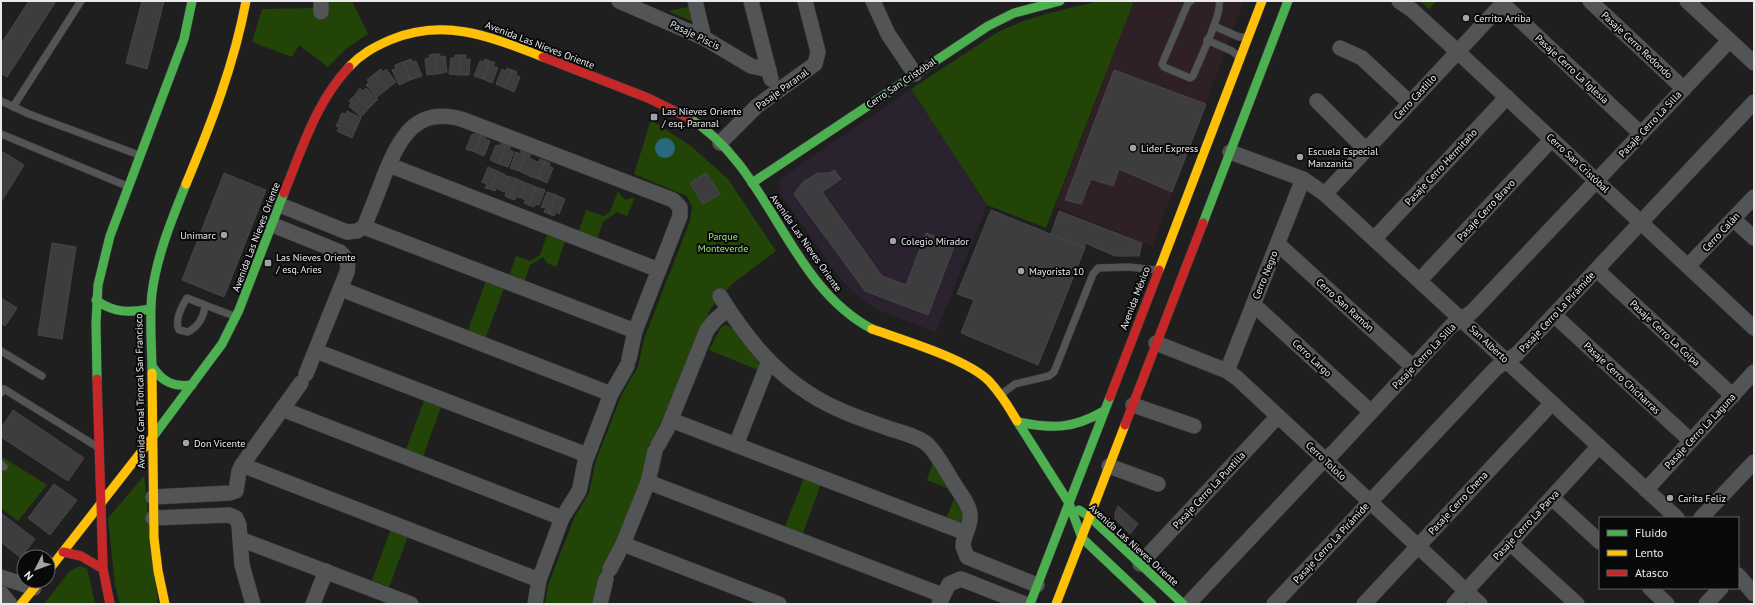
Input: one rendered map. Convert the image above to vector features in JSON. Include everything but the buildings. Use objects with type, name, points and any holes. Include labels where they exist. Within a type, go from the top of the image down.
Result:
[{"type":"street","points":[[110,604],[103,569],[100,505],[96,300],[101,268],[108,242],[180,52],[192,1]]},
{"type":"street","name":"Avenida Canal Troncal San Francisco","points":[[165,604],[156,558],[153,497],[150,309],[158,263],[232,65],[239,39],[246,1]]},
{"type":"street","name":"Pasaje Piscis","points":[[619,1],[704,38],[751,66],[769,70]]},
{"type":"street","points":[[695,1],[704,38]]},
{"type":"street","points":[[751,1],[775,92]]},
{"type":"street","name":"Pasaje Paranal","points":[[720,143],[757,106],[810,69],[817,61],[818,52],[805,1]]},
{"type":"street","name":"Cerro San Cristóbal","points":[[752,183],[1001,19],[1028,9],[1060,1]]},
{"type":"street","name":"Avenida México","points":[[1030,604],[1248,37],[1264,15],[1262,1]]},
{"type":"street","points":[[1056,604],[1288,1]]},
{"type":"street","name":"Cerro San Cristóbal","points":[[1399,1],[1412,10],[1458,52],[1754,328]]},
{"type":"street","name":"Pasaje Cerro Redondo","points":[[1590,1],[1684,89]]},
{"type":"street","points":[[875,2],[888,34],[916,74]]},
{"type":"street","name":"Cerro Castillo","points":[[1326,194],[1504,2]]},
{"type":"street","name":"Pasaje Cerro La Iglesia","points":[[1504,2],[1641,134]]},
{"type":"street","points":[[1691,3],[1729,41],[1754,63]]},
{"type":"street","points":[[1264,15],[1275,23],[1274,38]]},
{"type":"street","name":"Avenida Las Nieves Oriente","points":[[56,561],[152,438],[222,344],[236,317],[313,119],[334,82],[356,60],[372,48],[418,31],[455,30],[491,37],[671,107],[697,123],[720,143],[752,183],[816,281],[840,308],[871,328],[971,367],[988,380],[1001,394],[1069,503],[1082,538],[1152,604]]},
{"type":"street","name":"Pasaje Cerro La Silla","points":[[1188,604],[1451,326],[1472,312],[1729,41]]},
{"type":"street","points":[[1340,48],[1362,58],[1410,104]]},
{"type":"street","name":"Pasaje Cerro Hermitaño","points":[[1375,238],[1506,97]]},
{"type":"street","points":[[1317,101],[1366,150]]},
{"type":"street","name":"Pasaje Cerro La Pirámide","points":[[1274,604],[1496,368],[1517,354],[1754,102]]},
{"type":"street","points":[[280,205],[347,232],[357,231],[364,227],[400,141],[409,130],[427,119],[436,117],[450,117],[464,120],[667,198],[679,204],[681,213],[635,331],[628,362],[611,394],[587,455],[579,489],[562,518],[539,580],[535,604]]},
{"type":"street","name":"Pasaje Cerro Bravo","points":[[1420,280],[1552,139]]},
{"type":"street","name":"San Alberto","points":[[1230,152],[1303,179],[1326,194],[1675,517]]},
{"type":"street","points":[[389,165],[659,270]]},
{"type":"street","name":"Cerro Negro","points":[[1227,371],[1303,179]]},
{"type":"street","name":"Cerro Calán","points":[[1688,266],[1754,197]]},
{"type":"street","points":[[1733,219],[1754,238]]},
{"type":"street","points":[[153,497],[233,493],[237,489],[238,474],[242,465],[303,379],[316,351],[341,289],[348,267],[347,258],[344,255],[272,225]]},
{"type":"street","points":[[364,227],[635,331]]},
{"type":"street","name":"Cerro San Ramón","points":[[1278,244],[1413,367]]},
{"type":"street","name":"Pasaje Cerro La Coipa","points":[[1597,270],[1732,396]]},
{"type":"street","points":[[341,289],[611,394]]},
{"type":"street","points":[[720,296],[747,336],[769,361],[795,384],[848,414],[916,438],[927,445],[935,454],[969,508],[970,521],[963,542],[963,550],[971,560],[1037,585]]},
{"type":"street","points":[[96,300],[107,308],[119,312],[150,309]]},
{"type":"street","name":"Cerro Largo","points":[[1254,304],[1371,412]]},
{"type":"street","points":[[600,604],[608,574],[623,544],[648,482],[656,448],[671,420],[707,330],[715,320],[728,309]]},
{"type":"street","name":"Pasaje Cerro Chicharras","points":[[1554,315],[1691,441]]},
{"type":"street","name":"Cerro Tololo","points":[[1156,343],[1227,371],[1278,416],[1480,604]]},
{"type":"street","points":[[316,351],[587,455]]},
{"type":"street","points":[[736,445],[769,361]]},
{"type":"street","points":[[152,366],[157,376],[165,383],[181,387],[192,385]]},
{"type":"street","name":"Pasaje Cerro La Laguna","points":[[1646,490],[1754,372]]},
{"type":"street","name":"Pasaje Cerro Chena","points":[[1364,604],[1552,403]]},
{"type":"street","points":[[1133,405],[1194,426]]},
{"type":"street","points":[[282,409],[562,518]]},
{"type":"street","points":[[1018,422],[1044,427],[1064,428],[1083,423],[1104,411]]},
{"type":"street","name":"Pasaje Cerro La Puntilla","points":[[1140,564],[1278,416]]},
{"type":"street","points":[[671,420],[966,533]]},
{"type":"street","name":"Pasaje Cerro La Parva","points":[[1454,604],[1599,446]]},
{"type":"street","points":[[1702,517],[1754,462]]},
{"type":"street","points":[[242,465],[539,580]]},
{"type":"street","points":[[1109,466],[1158,484]]},
{"type":"street","points":[[648,482],[940,600],[949,584],[961,579],[1025,604]]},
{"type":"street","points":[[1552,498],[1599,541]]},
{"type":"street","name":"Avenida Las Nieves Oriente","points":[[1069,503],[1090,517],[1183,604]]},
{"type":"street","points":[[154,518],[229,515],[236,518],[238,522],[242,565],[253,604]]},
{"type":"street","points":[[240,538],[326,571],[387,600],[411,604]]},
{"type":"street","points":[[1510,543],[1577,604]]},
{"type":"street","points":[[623,544],[779,604]]},
{"type":"street","points":[[63,552],[81,556],[103,569]]},
{"type":"street","points":[[313,604],[326,571]]},
{"type":"street","points":[[1739,576],[1754,594]]},
{"type":"street","points":[[1,577],[16,580]]},
{"type":"street","points":[[21,604],[33,589]]},
{"type":"street","points":[[1651,589],[1667,604]]},
{"type":"street","points":[[1706,604],[1720,589]]},
{"type":"street","points":[[1,593],[10,604]]},
{"type":"lane","points":[[13,107],[81,1]]},
{"type":"lane","points":[[1191,1],[1188,3],[1162,64],[1164,67],[1190,78],[1193,76],[1214,26],[1221,6],[1219,1]]},
{"type":"lane","points":[[1214,26],[1238,37],[1248,37]]},
{"type":"lane","points":[[1207,40],[1232,51],[1240,58]]},
{"type":"lane","points":[[1,101],[141,156]]},
{"type":"lane","points":[[1,134],[129,187]]},
{"type":"lane","points":[[1001,394],[1015,384],[1049,376],[1054,372],[1093,274],[1098,268],[1129,267],[1158,270]]},
{"type":"lane","points":[[205,305],[203,316],[196,326],[188,332],[180,330],[177,324],[187,298],[236,317]]},
{"type":"lane","points":[[1,351],[42,376]]},
{"type":"lane","points":[[1,393],[4,389],[100,448]]},
{"type":"shaded area","name":"Lider Express","points":[[1134,1],[1244,1],[1152,246],[1055,207]]},
{"type":"shaded area","name":"Colegio Mirador","points":[[911,89],[987,205],[936,332],[876,309],[858,297],[839,277],[779,192],[780,179]]},
{"type":"green space","points":[[318,1],[352,1],[368,34],[347,48],[328,67],[299,45],[292,57],[252,42],[262,9],[318,8]]},
{"type":"green space","points":[[1098,1],[1134,1],[1046,228],[987,205],[911,89],[998,32],[1010,26],[1047,14]]},
{"type":"green space","points":[[1420,1],[1436,1],[1429,9]]},
{"type":"green space","points":[[694,6],[699,24],[668,11]]},
{"type":"green space","name":"Parque Monteverde","points":[[651,120],[691,146],[728,179],[776,251],[732,284],[711,308],[662,420],[649,445],[638,489],[593,604],[545,604],[548,585],[575,516],[589,493],[596,460],[622,394],[638,367],[644,339],[690,221],[692,207],[687,196],[634,174]]},
{"type":"green space","points":[[618,191],[625,200],[635,197],[627,216],[617,212],[603,222],[596,242],[577,236],[586,210],[604,216],[610,212]]},
{"type":"green space","points":[[547,235],[565,242],[556,267],[547,263],[543,257],[530,265],[524,282],[509,276],[516,256],[530,261],[540,255]]},
{"type":"green space","points":[[486,281],[504,288],[485,339],[467,333]]},
{"type":"green space","points":[[727,325],[733,329],[760,362],[758,370],[709,350],[722,326]]},
{"type":"green space","points":[[424,401],[441,407],[422,459],[405,452]]},
{"type":"green space","points":[[1,456],[47,485],[18,521],[1,508]]},
{"type":"green space","points":[[933,462],[947,488],[927,480]]},
{"type":"green space","points":[[144,476],[158,604],[120,604],[115,586],[108,518]]},
{"type":"green space","points":[[804,478],[821,484],[802,536],[784,529]]},
{"type":"green space","points":[[954,499],[966,517],[963,526],[946,519]]},
{"type":"green space","points":[[391,529],[408,536],[389,587],[372,580]]},
{"type":"green space","points":[[79,566],[87,568],[95,604],[44,604],[69,572]]},
{"type":"water","points":[[665,138],[672,141],[675,148],[672,155],[665,158],[658,155],[655,148],[658,141]]},
{"type":"traffic: fast","points":[[97,379],[96,323],[98,285],[110,236],[184,39],[192,1]]},
{"type":"traffic: fast","points":[[752,183],[988,26],[1014,13],[1060,1]]},
{"type":"traffic: fast","points":[[1203,223],[1288,1]]},
{"type":"traffic: fast","points":[[689,118],[717,140],[740,166],[798,255],[819,284],[843,309],[872,329]]},
{"type":"traffic: fast","points":[[152,373],[151,313],[154,279],[157,265],[175,210],[186,184]]},
{"type":"traffic: fast","points":[[152,438],[222,344],[239,310],[284,193]]},
{"type":"traffic: fast","points":[[96,300],[115,310],[136,311],[150,309]]},
{"type":"traffic: fast","points":[[152,366],[164,380],[179,385],[192,385]]},
{"type":"traffic: fast","points":[[1030,604],[1110,397]]},
{"type":"traffic: fast","points":[[1018,422],[1041,426],[1062,426],[1082,421],[1104,411]]},
{"type":"traffic: fast","points":[[1017,421],[1069,503],[1082,538],[1152,604]]},
{"type":"traffic: fast","points":[[1079,510],[1090,517],[1183,604]]},
{"type":"traffic: slow","points":[[186,184],[221,94],[235,48],[246,1]]},
{"type":"traffic: slow","points":[[1159,270],[1262,1]]},
{"type":"traffic: slow","points":[[349,67],[373,48],[390,40],[410,33],[430,30],[468,32],[505,43],[543,57]]},
{"type":"traffic: slow","points":[[872,329],[917,344],[966,365],[979,373],[997,390],[1017,421]]},
{"type":"traffic: slow","points":[[152,373],[154,538],[158,571],[165,604]]},
{"type":"traffic: slow","points":[[1056,604],[1125,425]]},
{"type":"traffic: slow","points":[[56,561],[152,438]]},
{"type":"traffic: slow","points":[[21,604],[33,589]]},
{"type":"traffic: jam","points":[[543,57],[648,98],[689,118]]},
{"type":"traffic: jam","points":[[284,193],[311,127],[327,95],[349,67]]},
{"type":"traffic: jam","points":[[1125,425],[1203,223]]},
{"type":"traffic: jam","points":[[1110,397],[1159,270]]},
{"type":"traffic: jam","points":[[97,379],[103,569],[110,604]]},
{"type":"traffic: jam","points":[[63,552],[81,556],[103,569]]},
{"type":"place","name":"Cerrito Arriba","points":[[1466,18]]},
{"type":"place","name":"Las Nieves Oriente / esq. Paranal","points":[[654,117]]},
{"type":"place","name":"Lider Express","points":[[1133,148]]},
{"type":"place","name":"Escuela Especial Manzanita","points":[[1300,157]]},
{"type":"place","name":"Unimarc","points":[[224,235]]},
{"type":"place","name":"Colegio Mirador","points":[[893,241]]},
{"type":"place","name":"Las Nieves Oriente / esq. Aries","points":[[268,263]]},
{"type":"place","name":"Mayorista 10","points":[[1021,271]]},
{"type":"place","name":"Don Vicente","points":[[186,443]]},
{"type":"place","name":"Carita Feliz","points":[[1670,498]]}]
